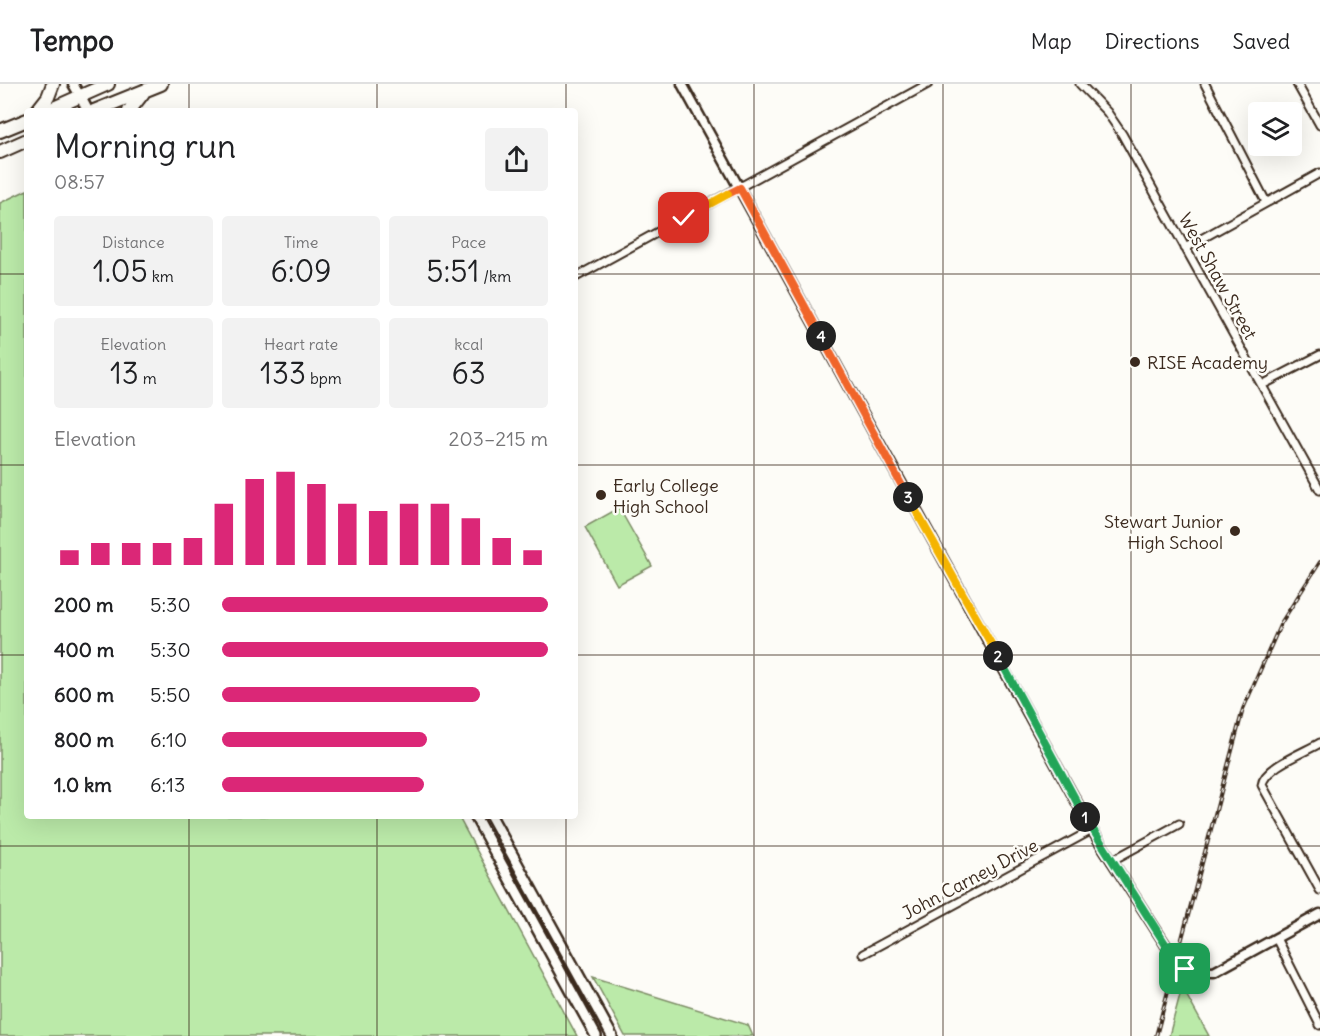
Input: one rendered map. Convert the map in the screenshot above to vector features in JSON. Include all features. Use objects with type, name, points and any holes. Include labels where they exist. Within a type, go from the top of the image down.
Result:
[{"type":"highway","points":[[39,108],[48,97],[53,84]]},
{"type":"highway","points":[[54,108],[80,96],[90,87],[108,84]]},
{"type":"highway","points":[[104,108],[161,84]]},
{"type":"highway","points":[[131,108],[144,92]]},
{"type":"highway","points":[[0,131],[24,121]]},
{"type":"highway","points":[[0,152],[24,141]]},
{"type":"main road","points":[[90,87],[98,108]]},
{"type":"main road","points":[[80,96],[86,108]]},
{"type":"main road","points":[[478,819],[596,1036]]},
{"type":"main road","points":[[493,819],[612,1036]]},
{"type":"main road","points":[[488,839],[501,833]]},
{"type":"street","points":[[73,84],[80,96]]},
{"type":"street","points":[[682,84],[1092,830],[1176,961],[1185,969],[1199,974],[1214,972],[1320,914]]},
{"type":"street","points":[[578,276],[928,84]]},
{"type":"street","name":"West Shaw Street","points":[[1080,84],[1118,127],[1320,490]]},
{"type":"street","points":[[1205,84],[1266,202]]},
{"type":"street","points":[[1297,84],[1320,125]]},
{"type":"street","points":[[1185,248],[1320,173]]},
{"type":"street","points":[[1263,385],[1320,355]]},
{"type":"street","points":[[1320,743],[1266,774],[1263,779],[1264,790],[1320,890]]},
{"type":"street","points":[[1111,861],[1179,824]]},
{"type":"street","name":"John Carney Drive","points":[[863,954],[1092,830]]},
{"type":"street","points":[[1276,938],[1319,1020]]},
{"type":"green space","points":[[24,191],[24,819],[460,819],[577,1036],[0,1036],[0,203]]},
{"type":"green space","points":[[619,508],[652,566],[617,585],[585,527]]},
{"type":"green space","points":[[593,977],[748,1025],[753,1036],[625,1036]]},
{"type":"green space","points":[[1182,987],[1209,1036],[1169,1036]]},
{"type":"railway","points":[[1156,1036],[1243,709],[1281,623],[1320,562]]},
{"type":"place","name":"RISE Academy","points":[[1135,362]]},
{"type":"place","name":"Early College High School","points":[[601,495]]},
{"type":"place","name":"Stewart Junior High School","points":[[1235,531]]},
{"type":"route","points":[[684,218],[740,188],[881,449],[987,636],[1092,830],[1178,964],[1185,969]]}]
